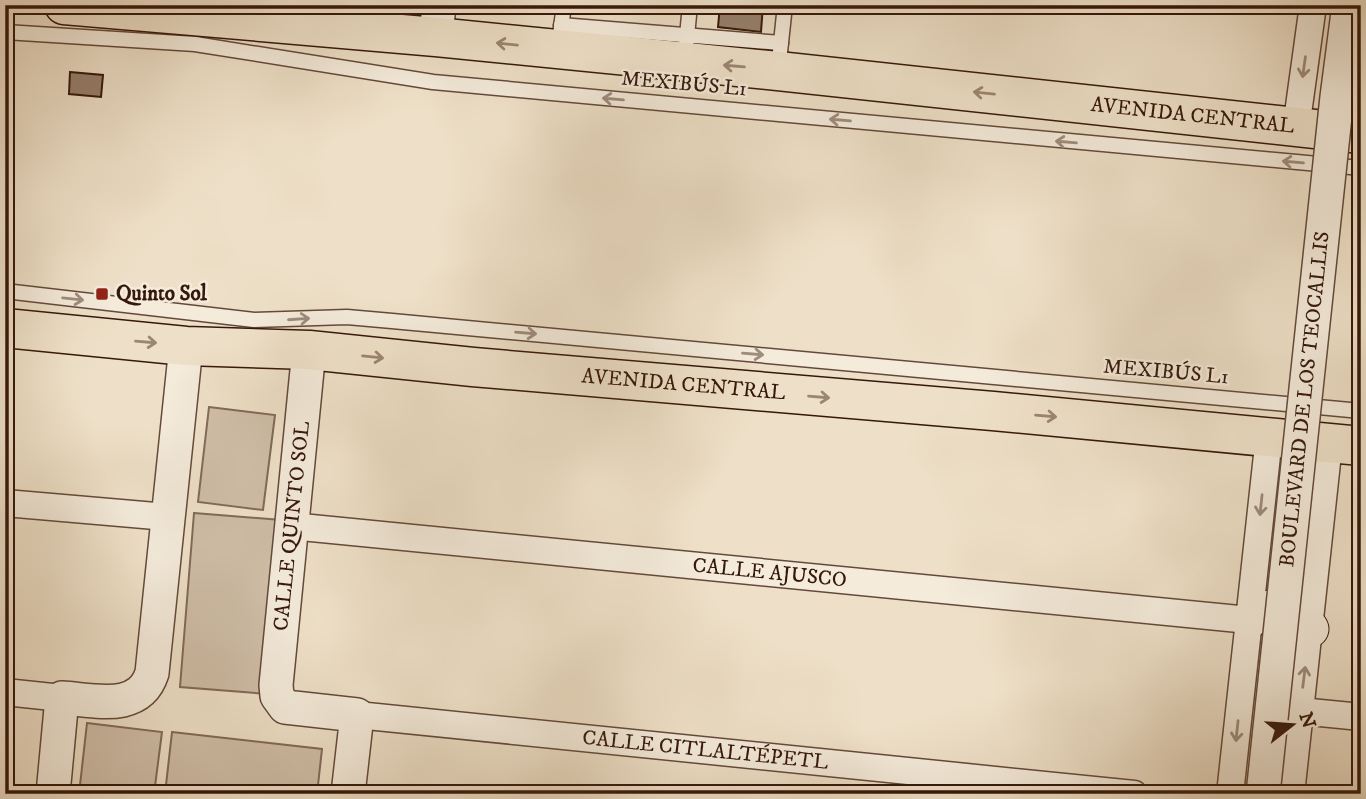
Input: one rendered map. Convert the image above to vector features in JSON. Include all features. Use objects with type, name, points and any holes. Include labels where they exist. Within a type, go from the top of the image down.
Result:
[{"type":"highway","name":"AVENIDA CENTRAL","points":[[64,5],[437,21],[560,37],[780,57],[1360,138]]},
{"type":"highway","name":"AVENIDA CENTRAL","points":[[5,328],[186,346],[309,350],[1345,445]]},
{"type":"main road","points":[[1249,620],[1256,611],[1265,608],[1298,612],[1310,629]]},
{"type":"street","points":[[1296,128],[1313,5]]},
{"type":"street","name":"BOULEVARD DE LOS TEOCALLIS","points":[[1263,794],[1335,110],[1349,5]]},
{"type":"street","points":[[5,692],[116,701],[140,694],[148,685],[152,673],[186,346]]},
{"type":"street","name":"CALLE QUINTO SOL","points":[[280,701],[276,685],[309,350]]},
{"type":"street","name":"BOULEVARD DE LOS TEOCALLIS","points":[[1230,794],[1269,437]]},
{"type":"street","name":"BOULEVARD DE LOS TEOCALLIS","points":[[1291,794],[1310,629],[1345,445]]},
{"type":"street","points":[[5,503],[167,517]]},
{"type":"street","name":"CALLE AJUSCO","points":[[291,526],[1249,620]]},
{"type":"street","points":[[53,794],[62,698]]},
{"type":"street","name":"CALLE CITLALTÉPETL","points":[[280,701],[285,707],[292,708],[1134,794]]},
{"type":"street","points":[[1300,711],[1361,717]]},
{"type":"street","points":[[348,794],[357,715]]},
{"type":"lane","points":[[560,37],[564,5]]},
{"type":"lane","points":[[685,49],[690,5]]},
{"type":"lane","points":[[780,57],[785,5]]},
{"type":"lane","name":"MEXIBÚS L1","points":[[5,32],[195,44],[433,82],[1360,138]]},
{"type":"lane","name":"MEXIBÚS L1","points":[[5,291],[254,320],[347,317],[1361,411]]},
{"type":"shaded area","points":[[209,407],[275,415],[263,510],[198,502]]},
{"type":"shaded area","points":[[194,513],[281,520],[267,694],[180,687]]},
{"type":"shaded area","points":[[87,723],[162,732],[154,794],[79,794]]},
{"type":"shaded area","points":[[172,732],[322,749],[317,794],[165,794]]},
{"type":"building","points":[[720,5],[763,5],[761,32],[718,27]]},
{"type":"building","points":[[70,72],[103,75],[101,97],[69,94]]},
{"type":"place","name":"Quinto Sol","points":[[102,294]]}]
